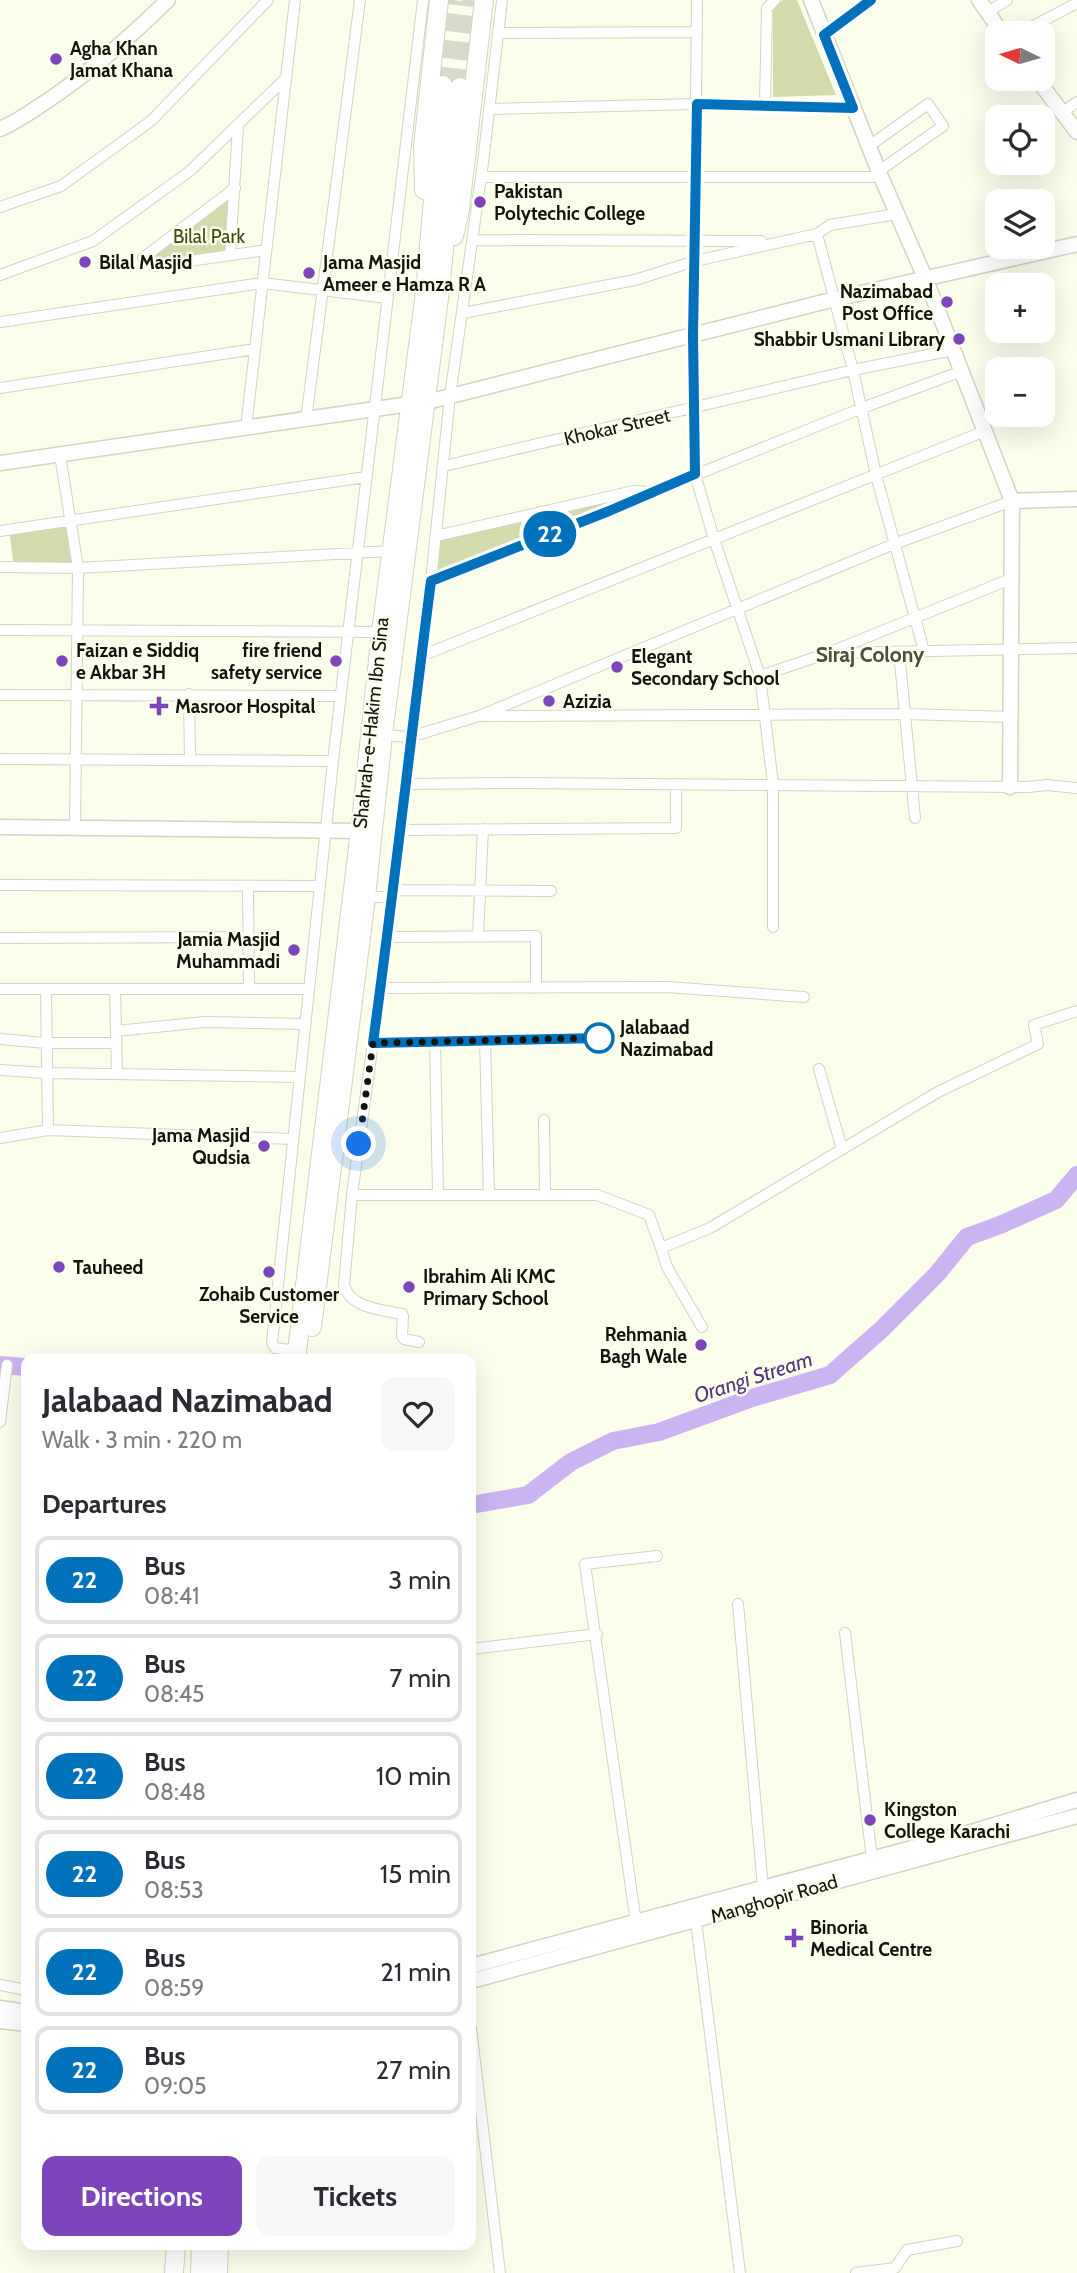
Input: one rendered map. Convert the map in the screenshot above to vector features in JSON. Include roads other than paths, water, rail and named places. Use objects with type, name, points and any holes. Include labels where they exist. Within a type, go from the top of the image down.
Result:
[{"type":"highway","points":[[433,291],[423,146],[439,0]]},
{"type":"highway","points":[[433,291],[460,209],[484,0]]},
{"type":"highway","name":"Shahrah-e-Hakim Ibn Sina","points":[[300,1354],[366,897],[418,403],[433,291],[451,86]]},
{"type":"highway","name":"Shahrah-e-Hakim Ibn Sina","points":[[299,1354],[391,551],[418,403]]},
{"type":"highway","points":[[174,2273],[176,2250]]},
{"type":"highway","points":[[186,2273],[187,2250]]},
{"type":"highway","points":[[200,2273],[201,2250]]},
{"type":"highway","points":[[218,2273],[219,2250]]},
{"type":"street","points":[[0,129],[67,88],[127,41],[168,0]]},
{"type":"street","points":[[0,207],[61,186],[151,121],[268,0]]},
{"type":"street","points":[[246,428],[295,0]]},
{"type":"street","points":[[306,420],[360,0]]},
{"type":"street","points":[[289,1354],[275,1348],[272,1343],[292,1139],[333,761],[423,0]]},
{"type":"street","points":[[419,1342],[404,1339],[402,1336],[402,1314],[352,1300],[344,1285],[352,1195],[394,893],[450,396],[473,240],[502,0]]},
{"type":"street","points":[[697,0],[693,335],[695,474],[760,676],[773,784],[773,927]]},
{"type":"street","points":[[765,105],[767,8],[775,0]]},
{"type":"street","points":[[824,35],[871,0]]},
{"type":"street","points":[[994,21],[983,6],[1007,0]]},
{"type":"street","points":[[815,2],[824,35],[926,280],[1012,500],[1010,787]]},
{"type":"street","points":[[1044,21],[1077,4]]},
{"type":"street","points":[[498,33],[697,32]]},
{"type":"street","points":[[0,275],[93,241],[190,171],[286,78]]},
{"type":"street","points":[[1046,91],[1077,132]]},
{"type":"street","points":[[1063,112],[1077,102]]},
{"type":"street","points":[[489,109],[697,104],[853,108]]},
{"type":"street","points":[[481,177],[880,174],[943,126],[928,104],[869,146]]},
{"type":"street","points":[[230,255],[238,127]]},
{"type":"street","points":[[235,188],[143,258],[155,266],[266,250]]},
{"type":"street","points":[[463,313],[635,280],[695,261],[817,234],[830,225],[897,214]]},
{"type":"street","points":[[817,234],[853,370],[876,475],[924,651]]},
{"type":"street","points":[[473,240],[779,241]]},
{"type":"street","points":[[0,463],[418,403],[835,299],[1077,244]]},
{"type":"street","points":[[0,322],[262,282],[388,298]]},
{"type":"street","points":[[0,388],[255,349]]},
{"type":"street","name":"Khokar Street","points":[[444,466],[853,370],[953,350]]},
{"type":"street","points":[[431,581],[695,474],[962,371]]},
{"type":"street","points":[[421,656],[985,431]]},
{"type":"street","points":[[60,455],[78,568],[75,828]]},
{"type":"street","points":[[0,531],[366,477]]},
{"type":"street","points":[[436,536],[634,491],[652,493]]},
{"type":"street","points":[[383,735],[410,737],[479,716],[894,544],[1012,500],[1077,499]]},
{"type":"street","points":[[0,567],[78,568],[357,555],[391,551]]},
{"type":"street","points":[[760,676],[828,653],[1013,578]]},
{"type":"street","points":[[0,630],[381,632]]},
{"type":"street","points":[[828,653],[1077,648]]},
{"type":"street","points":[[900,652],[915,818]]},
{"type":"street","points":[[189,694],[190,761]]},
{"type":"street","points":[[0,695],[341,696]]},
{"type":"street","points":[[479,716],[1011,717]]},
{"type":"street","points":[[0,759],[333,761]]},
{"type":"street","points":[[405,784],[1047,785],[1077,788]]},
{"type":"street","points":[[399,830],[676,828],[676,784]]},
{"type":"street","points":[[0,827],[360,831]]},
{"type":"street","points":[[478,936],[483,829]]},
{"type":"street","points":[[0,885],[320,886]]},
{"type":"street","points":[[248,886],[249,989]]},
{"type":"street","points":[[366,897],[394,893],[480,890],[551,891]]},
{"type":"street","points":[[388,937],[536,936],[536,988]]},
{"type":"street","points":[[0,938],[248,937]]},
{"type":"street","points":[[381,988],[667,987],[804,997]]},
{"type":"street","points":[[0,989],[309,989]]},
{"type":"street","points":[[46,989],[48,1130]]},
{"type":"street","points":[[115,989],[117,1074]]},
{"type":"street","points":[[661,1248],[710,1228],[938,1092],[1038,1044],[1034,1025],[1077,1011]]},
{"type":"street","points":[[116,1031],[205,1022],[305,1024]]},
{"type":"street","points":[[373,1043],[600,1038]]},
{"type":"street","points":[[0,1039],[46,1043],[116,1043]]},
{"type":"street","points":[[485,1040],[489,1195]]},
{"type":"street","points":[[435,1041],[438,1195]]},
{"type":"street","points":[[819,1069],[842,1149]]},
{"type":"street","points":[[0,1070],[299,1077]]},
{"type":"street","points":[[544,1120],[545,1195]]},
{"type":"street","points":[[0,1138],[48,1130],[292,1139]]},
{"type":"street","points":[[352,1195],[597,1195],[636,1209],[649,1215],[667,1267],[702,1327]]},
{"type":"street","points":[[0,1422],[7,1365]]},
{"type":"street","points":[[636,1923],[585,1564],[657,1556]]},
{"type":"street","points":[[738,1604],[763,1888]]},
{"type":"street","points":[[845,1633],[872,1859]]},
{"type":"street","points":[[476,1648],[597,1634]]},
{"type":"street","points":[[476,1965],[1077,1801]]},
{"type":"street","name":"Manghopir Road","points":[[476,1980],[1077,1816]]},
{"type":"street","points":[[696,1921],[740,2273]]},
{"type":"street","points":[[0,1985],[21,1989]]},
{"type":"street","points":[[0,2008],[21,2010]]},
{"type":"street","points":[[0,2021],[21,2023]]},
{"type":"street","points":[[476,2070],[500,2273]]},
{"type":"street","points":[[856,2273],[895,2268],[907,2250],[957,2241]]},
{"type":"waterway","name":"Orangi Stream","points":[[476,1504],[528,1495],[571,1462],[613,1441],[659,1432],[752,1398],[830,1375],[882,1329],[937,1274],[967,1237],[1056,1200],[1077,1175]]},
{"type":"waterway","name":"Orangi Stream","points":[[0,1365],[21,1367]]},
{"type":"tunnel","points":[[443,85],[452,0]]},
{"type":"tunnel","points":[[460,87],[470,0]]},
{"type":"place","name":"Agha Khan Jamat Khana","points":[[56,59]]},
{"type":"place","name":"Pakistan Polytechic College","points":[[480,202]]},
{"type":"place","name":"Bilal Masjid","points":[[85,262]]},
{"type":"place","name":"Jama Masjid Ameer e Hamza R A","points":[[309,273]]},
{"type":"place","name":"Nazimabad Post Office","points":[[947,302]]},
{"type":"place","name":"Shabbir Usmani Library","points":[[959,339]]},
{"type":"place","name":"Faizan e Siddiq e Akbar 3H","points":[[62,661]]},
{"type":"place","name":"fire friend safety service","points":[[336,661]]},
{"type":"place","name":"Elegant Secondary School","points":[[617,667]]},
{"type":"place","name":"Azizia","points":[[549,701]]},
{"type":"place","name":"Masroor Hospital","points":[[159,706]]},
{"type":"place","name":"Jamia Masjid Muhammadi","points":[[294,950]]},
{"type":"place","name":"Jalabaad Nazimabad","points":[[599,1038]]},
{"type":"place","name":"Jama Masjid Qudsia","points":[[264,1146]]},
{"type":"place","name":"Tauheed","points":[[59,1267]]},
{"type":"place","name":"Zohaib Customer Service","points":[[269,1272]]},
{"type":"place","name":"Ibrahim Ali KMC Primary School","points":[[409,1287]]},
{"type":"place","name":"Rehmania Bagh Wale","points":[[701,1345]]},
{"type":"place","name":"Kingston College Karachi","points":[[870,1820]]},
{"type":"place","name":"Binoria Medical Centre","points":[[794,1938]]},
{"type":"district","name":"Siraj Colony","points":[[870,654]]},
{"type":"park label","name":"Bilal Park","points":[[209,236]]}]
